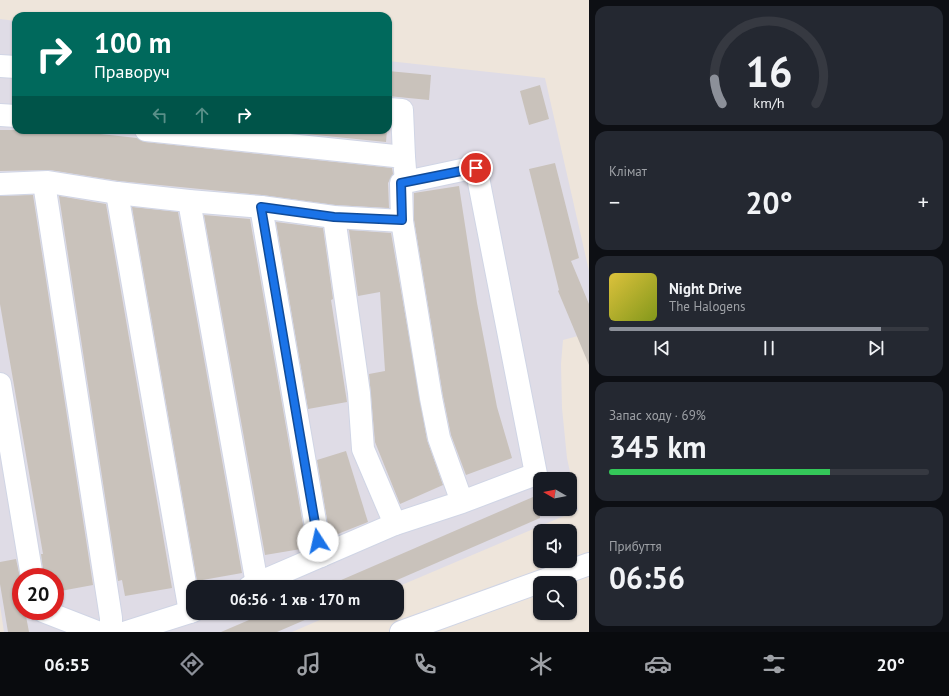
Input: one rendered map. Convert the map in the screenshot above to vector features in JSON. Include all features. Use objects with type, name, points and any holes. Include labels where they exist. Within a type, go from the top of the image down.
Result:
[{"type":"street","points":[[0,66],[12,67]]},
{"type":"street","points":[[392,109],[402,110],[406,182]]},
{"type":"street","points":[[0,115],[12,116]]},
{"type":"street","points":[[184,134],[404,157]]},
{"type":"street","points":[[265,580],[395,524],[462,502],[536,474],[476,168],[401,183],[402,220],[430,398],[439,438],[462,502]]},
{"type":"street","points":[[0,184],[44,183],[189,202],[261,207],[334,217],[402,220]]},
{"type":"street","points":[[44,183],[111,618],[111,632]]},
{"type":"street","points":[[118,193],[186,580]]},
{"type":"street","points":[[189,202],[252,580]]},
{"type":"street","points":[[261,207],[320,556]]},
{"type":"street","points":[[334,217],[359,393],[363,449],[395,524]]},
{"type":"street","points":[[0,384],[31,568]]},
{"type":"street","points":[[401,632],[589,564]]},
{"type":"street","points":[[127,632],[186,614]]},
{"type":"street","points":[[64,619],[97,632]]},
{"type":"shaded area","points":[[0,19],[12,20],[12,134],[392,134],[392,61],[545,78],[589,271],[589,333],[563,340],[561,364],[562,408],[567,458],[570,472],[533,472],[533,516],[564,516],[545,524],[533,524],[533,529],[404,584],[404,580],[186,580],[186,620],[320,620],[292,632],[4,632],[0,605]]},
{"type":"building","points":[[392,71],[431,75],[429,100],[392,96]]},
{"type":"building","points":[[540,85],[549,119],[529,125],[520,91]]},
{"type":"building","points":[[0,130],[12,130],[12,134],[100,134],[137,138],[145,142],[392,168],[393,174],[388,183],[389,208],[335,205],[262,195],[119,181],[50,170],[0,171]]},
{"type":"building","points":[[306,134],[387,134],[386,142]]},
{"type":"building","points":[[555,163],[579,258],[571,261],[589,304],[589,365],[558,291],[559,290],[529,169]]},
{"type":"building","points":[[459,186],[477,303],[497,407],[512,458],[466,475],[451,435],[443,396],[414,220],[414,193]]},
{"type":"building","points":[[33,195],[93,585],[64,590],[64,568],[43,568],[41,554],[43,554],[0,304],[0,196]]},
{"type":"building","points":[[59,196],[106,204],[172,588],[125,596],[122,580],[118,581]]},
{"type":"building","points":[[132,207],[178,212],[242,573],[197,580]]},
{"type":"building","points":[[204,215],[250,219],[307,548],[265,555]]},
{"type":"building","points":[[276,222],[323,228],[333,299],[331,300],[347,402],[308,409]]},
{"type":"building","points":[[349,230],[391,233],[427,440],[443,485],[400,504],[375,442],[369,374],[385,371],[380,292],[358,296]]},
{"type":"building","points":[[346,451],[368,522],[330,537],[317,460]]},
{"type":"building","points":[[533,497],[533,516],[540,516],[540,518],[397,580],[341,580]]},
{"type":"building","points":[[16,559],[18,568],[12,568],[12,620],[27,620],[29,632],[8,632],[0,584],[0,562]]},
{"type":"building","points":[[249,620],[305,620],[277,632],[221,632]]},
{"type":"route","points":[[318,541],[261,207],[334,217],[402,220],[401,183],[476,168]]}]
